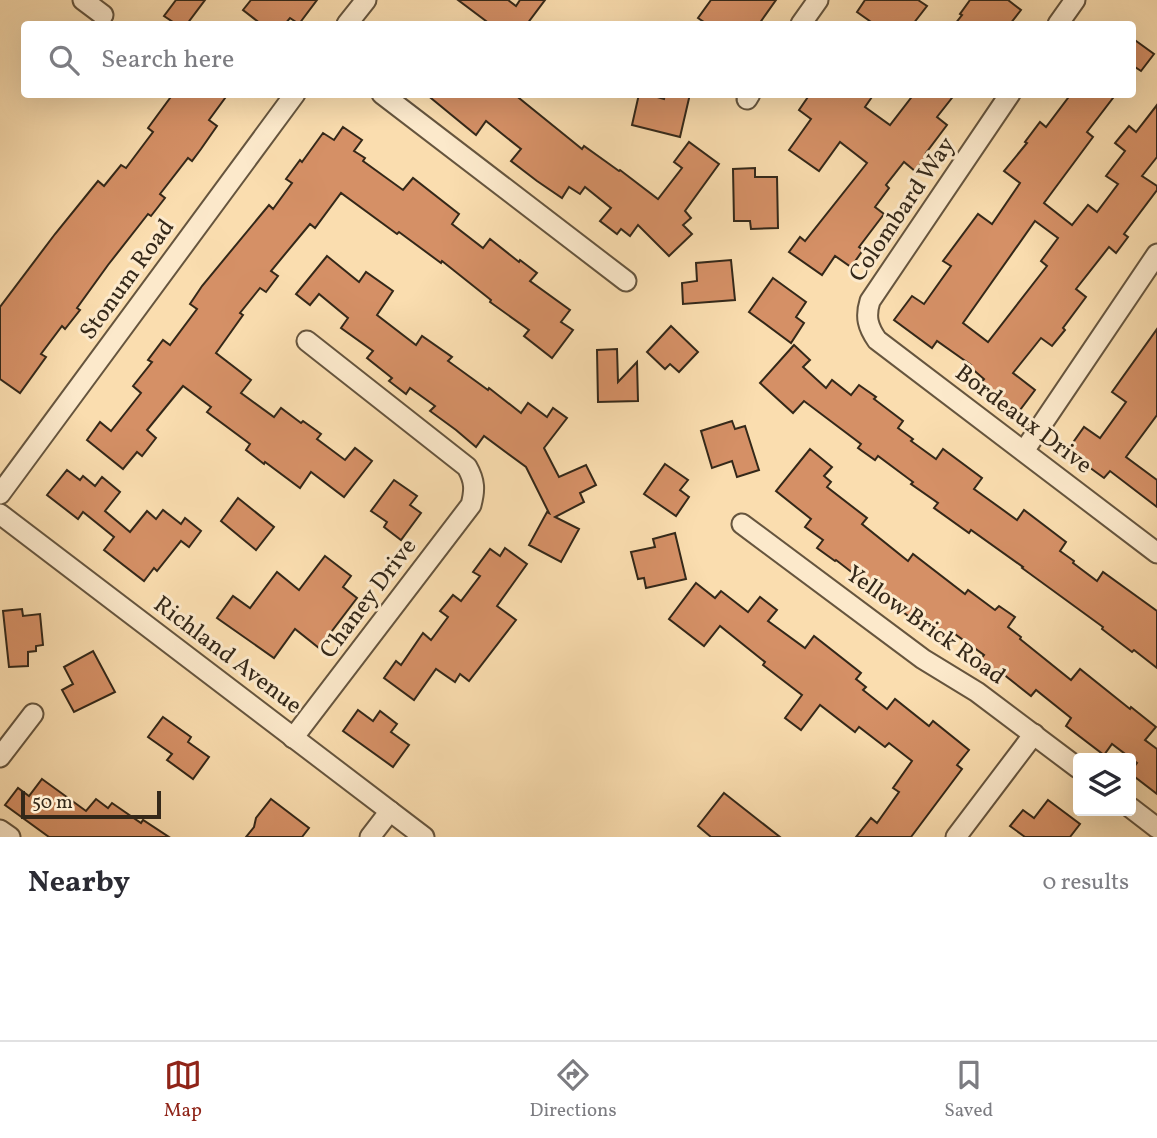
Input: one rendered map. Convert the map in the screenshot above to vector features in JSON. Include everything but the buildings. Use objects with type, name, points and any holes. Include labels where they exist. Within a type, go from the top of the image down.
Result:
[{"type":"street","points":[[83,0],[103,15]]},
{"type":"street","points":[[349,21],[366,0]]},
{"type":"street","points":[[803,21],[818,0]]},
{"type":"street","points":[[1060,21],[1075,0]]},
{"type":"street","name":"Stonum Road","points":[[0,494],[292,98]]},
{"type":"street","points":[[388,98],[626,281]]},
{"type":"street","name":"Colombard Way","points":[[867,321],[870,301],[1007,98]]},
{"type":"street","points":[[1024,451],[1157,254]]},
{"type":"street","name":"Bordeaux Drive","points":[[867,321],[877,340],[1157,552]]},
{"type":"street","name":"Chaney Drive","points":[[293,738],[471,505],[475,492],[475,485],[467,467],[307,341]]},
{"type":"street","name":"Richland Avenue","points":[[0,514],[424,837]]},
{"type":"street","name":"Yellow Brick Road","points":[[742,524],[923,659],[978,692],[1073,764]]},
{"type":"street","points":[[0,757],[33,714]]},
{"type":"street","points":[[956,837],[1034,734]]},
{"type":"street","points":[[370,837],[390,811]]},
{"type":"street","points":[[1136,812],[1157,828]]},
{"type":"street","points":[[0,830],[10,837]]}]
